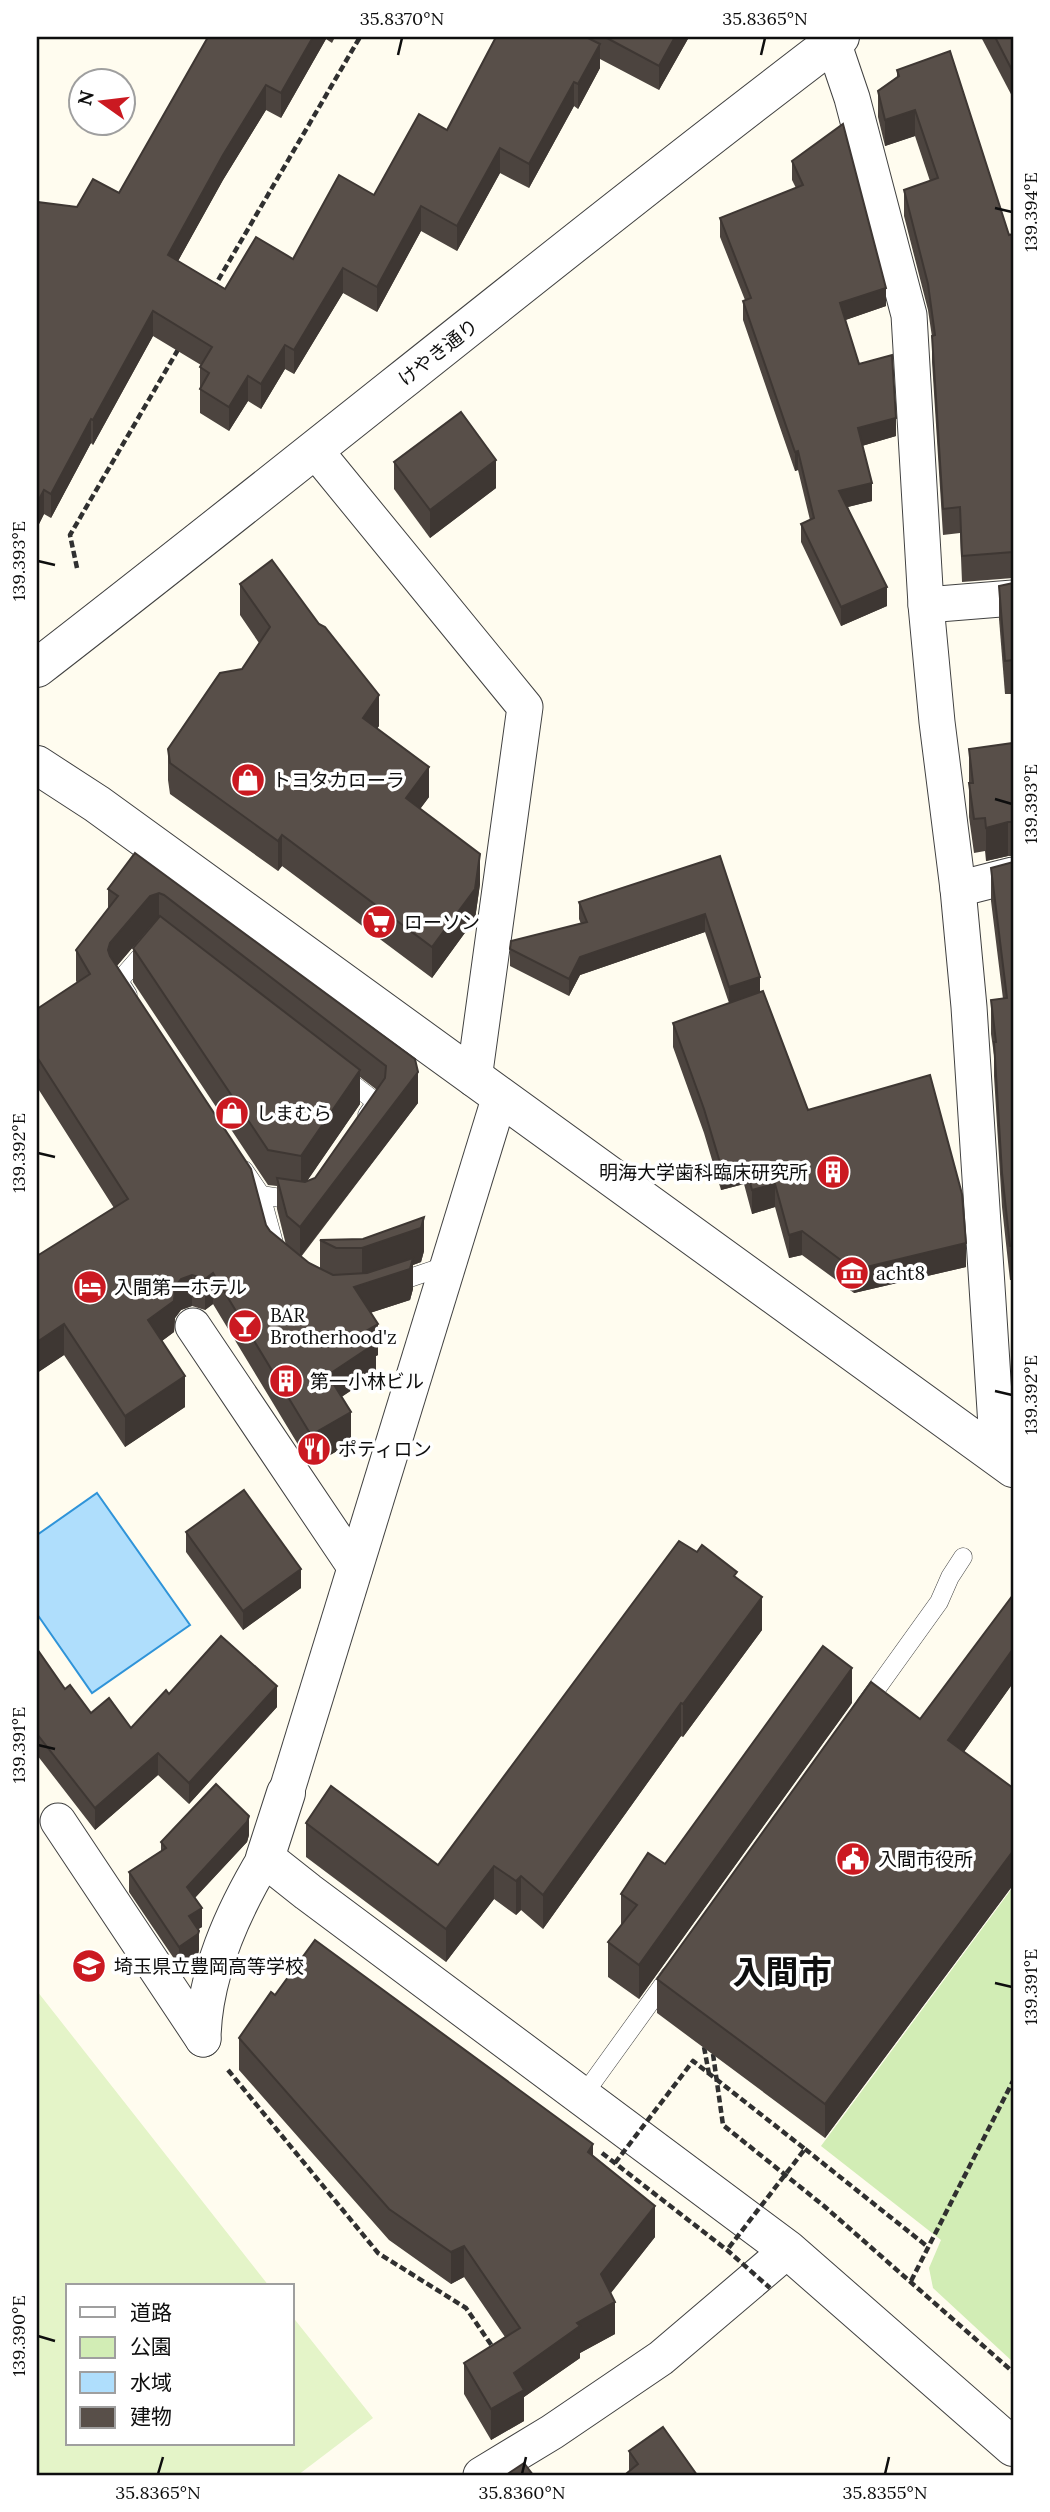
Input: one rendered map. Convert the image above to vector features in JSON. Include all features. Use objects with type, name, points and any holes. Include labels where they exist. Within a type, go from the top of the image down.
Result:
[{"type":"street","name":"けやき通り","points":[[37,668],[836,39]]},
{"type":"street","points":[[836,39],[909,315],[926,605],[937,722],[958,889],[1006,1462]]},
{"type":"street","points":[[203,2039],[203,2010],[219,1952],[245,1892],[265,1858],[448,1265],[487,1087],[525,707],[314,449]]},
{"type":"street","points":[[926,605],[1013,598]]},
{"type":"street","points":[[37,765],[97,804],[1006,1462]]},
{"type":"street","points":[[958,889],[1013,875]]},
{"type":"street","points":[[193,1326],[355,1567]]},
{"type":"street","points":[[58,1821],[203,2039]]},
{"type":"street","points":[[265,1858],[788,2250],[1013,2447]]},
{"type":"street","points":[[481,2475],[552,2432],[661,2358],[788,2250]]},
{"type":"lane","points":[[141,1015],[119,981],[158,935]]},
{"type":"lane","points":[[332,1069],[376,1102],[360,1124]]},
{"type":"lane","points":[[231,1150],[261,1195],[277,1253],[292,1266]]},
{"type":"lane","points":[[261,1195],[306,1202],[314,1191]]},
{"type":"lane","points":[[375,1290],[448,1265]]},
{"type":"lane","points":[[858,1715],[940,1602],[950,1577],[963,1557]]},
{"type":"lane","points":[[582,2097],[680,1962]]},
{"type":"path","points":[[208,298],[360,37]]},
{"type":"path","points":[[77,568],[70,535],[180,345]]},
{"type":"path","points":[[203,2039],[378,2253],[466,2308],[497,2353]]},
{"type":"path","points":[[704,2047],[709,2074]]},
{"type":"path","points":[[713,2054],[723,2125],[824,2206],[1013,2372]]},
{"type":"path","points":[[615,2163],[693,2061],[929,2247]]},
{"type":"path","points":[[911,2281],[1013,2081]]},
{"type":"path","points":[[727,2250],[805,2149]]},
{"type":"path","points":[[602,2152],[727,2250],[770,2288]]},
{"type":"green space","points":[[1013,1887],[1013,2362],[933,2288],[929,2268],[941,2240],[821,2146]]},
{"type":"green space","points":[[37,1991],[267,2284],[66,2284],[66,2446],[294,2446],[294,2319],[373,2418],[298,2475],[37,2475]]},
{"type":"water","points":[[97,1493],[190,1625],[92,1693],[37,1614],[37,1535]]},
{"type":"building","points":[[208,37],[313,37],[281,93],[266,85],[223,155],[168,255],[225,289],[256,237],[293,259],[339,175],[374,195],[419,114],[447,130],[496,37],[586,37],[600,44],[578,84],[574,82],[529,164],[500,148],[457,226],[421,206],[377,287],[343,268],[294,350],[285,345],[261,384],[248,376],[229,407],[200,389],[209,373],[200,367],[212,347],[153,311],[51,494],[44,490],[37,503],[37,202],[77,207],[93,179],[119,193]]},
{"type":"building","points":[[605,37],[675,37],[659,66]]},
{"type":"building","points":[[995,37],[1013,37],[1013,72]]},
{"type":"building","points":[[950,51],[1009,235],[1013,234],[1013,552],[962,556],[960,507],[943,509],[932,336],[935,335],[928,284],[904,190],[938,178],[915,110],[885,120],[878,91],[899,76],[897,70]]},
{"type":"building","points":[[843,124],[886,288],[840,303],[859,364],[892,355],[896,418],[858,428],[872,483],[839,491],[887,587],[841,607],[801,524],[814,518],[798,451],[795,452],[743,301],[751,298],[720,218],[803,185],[792,161]]},
{"type":"building","points":[[461,412],[496,460],[430,510],[394,462]]},
{"type":"building","points":[[272,560],[319,624],[325,627],[379,695],[363,718],[429,767],[406,798],[480,854],[475,889],[432,947],[282,835],[278,841],[170,763],[168,749],[220,673],[242,669],[270,627],[240,584]]},
{"type":"building","points":[[1013,583],[1013,660],[1005,661],[999,586]]},
{"type":"building","points":[[1013,743],[1013,822],[986,828],[985,818],[974,819],[969,783],[973,783],[969,749]]},
{"type":"building","points":[[135,853],[415,1059],[418,1072],[300,1227],[287,1216],[277,1178],[305,1182],[315,1178],[385,1078],[386,1066],[164,895],[159,893],[150,896],[110,943],[110,956],[251,1169],[270,1231],[309,1263],[333,1275],[367,1273],[413,1258],[410,1269],[354,1287],[378,1324],[366,1331],[376,1343],[328,1375],[351,1412],[311,1435],[213,1273],[205,1279],[192,1275],[181,1279],[175,1287],[174,1301],[148,1320],[185,1376],[125,1416],[64,1324],[37,1342],[37,1256],[128,1199],[37,1057],[37,1009],[90,974],[76,950],[118,896],[108,889]]},
{"type":"building","points":[[720,856],[760,977],[729,987],[705,914],[580,957],[569,979],[510,949],[511,941],[587,922],[579,902]]},
{"type":"building","points":[[1013,862],[1013,1246],[1010,1246],[1002,1173],[996,1042],[991,1000],[1007,998],[991,868]]},
{"type":"building","points":[[160,916],[360,1070],[301,1156],[268,1150],[133,948]]},
{"type":"building","points":[[763,991],[808,1110],[930,1075],[962,1194],[966,1243],[854,1270],[802,1231],[789,1235],[775,1184],[752,1190],[744,1160],[721,1166],[673,1023]]},
{"type":"building","points":[[424,1217],[421,1228],[362,1248],[336,1248],[320,1240],[363,1239]]},
{"type":"building","points":[[244,1490],[301,1569],[243,1611],[186,1532]]},
{"type":"building","points":[[679,1541],[697,1552],[702,1545],[737,1572],[734,1576],[762,1597],[683,1704],[681,1703],[543,1895],[521,1876],[516,1881],[494,1866],[446,1929],[306,1823],[331,1786],[438,1865]]},
{"type":"building","points":[[1013,1595],[1013,1649],[948,1740],[1013,1788],[1013,1851],[825,2104],[657,1979],[871,1682],[920,1719]]},
{"type":"building","points":[[221,1636],[277,1686],[189,1783],[158,1753],[95,1808],[37,1734],[37,1649],[65,1689],[70,1685],[91,1713],[109,1698],[131,1728],[166,1690],[169,1694]]},
{"type":"building","points":[[823,1646],[852,1668],[639,1965],[608,1942],[637,1905],[621,1894],[648,1853],[665,1864]]},
{"type":"building","points":[[216,1784],[249,1816],[247,1822],[187,1887],[202,1908],[189,1916],[199,1931],[179,1947],[129,1872],[166,1848],[161,1842]]},
{"type":"building","points":[[315,1940],[593,2144],[588,2152],[655,2206],[601,2274],[615,2302],[577,2323],[580,2326],[514,2373],[524,2390],[491,2409],[464,2363],[520,2328],[464,2246],[451,2252],[389,2209],[239,2038],[271,1992],[275,1995]]},
{"type":"building","points":[[663,2427],[697,2475],[629,2475],[627,2473],[638,2464],[629,2451]]},
{"type":"building","points":[[524,2463],[533,2475],[506,2475]]},
{"type":"place","name":"トヨタカローラ","points":[[248,780]]},
{"type":"place","name":"ローソン","points":[[379,922]]},
{"type":"place","name":"しまむら","points":[[232,1113]]},
{"type":"place","name":"明海大学歯科臨床研究所","points":[[833,1172]]},
{"type":"place","name":"acht8","points":[[852,1273]]},
{"type":"place","name":"入間第一ホテル","points":[[90,1287]]},
{"type":"place","name":"BAR Brotherhood'z","points":[[245,1326]]},
{"type":"place","name":"第一小林ビル","points":[[286,1381]]},
{"type":"place","name":"ポティロン","points":[[314,1449]]},
{"type":"place","name":"入間市役所","points":[[853,1859]]},
{"type":"place","name":"埼玉県立豊岡高等学校","points":[[89,1966]]},
{"type":"district","name":"入間市","points":[[782,1972]]}]
